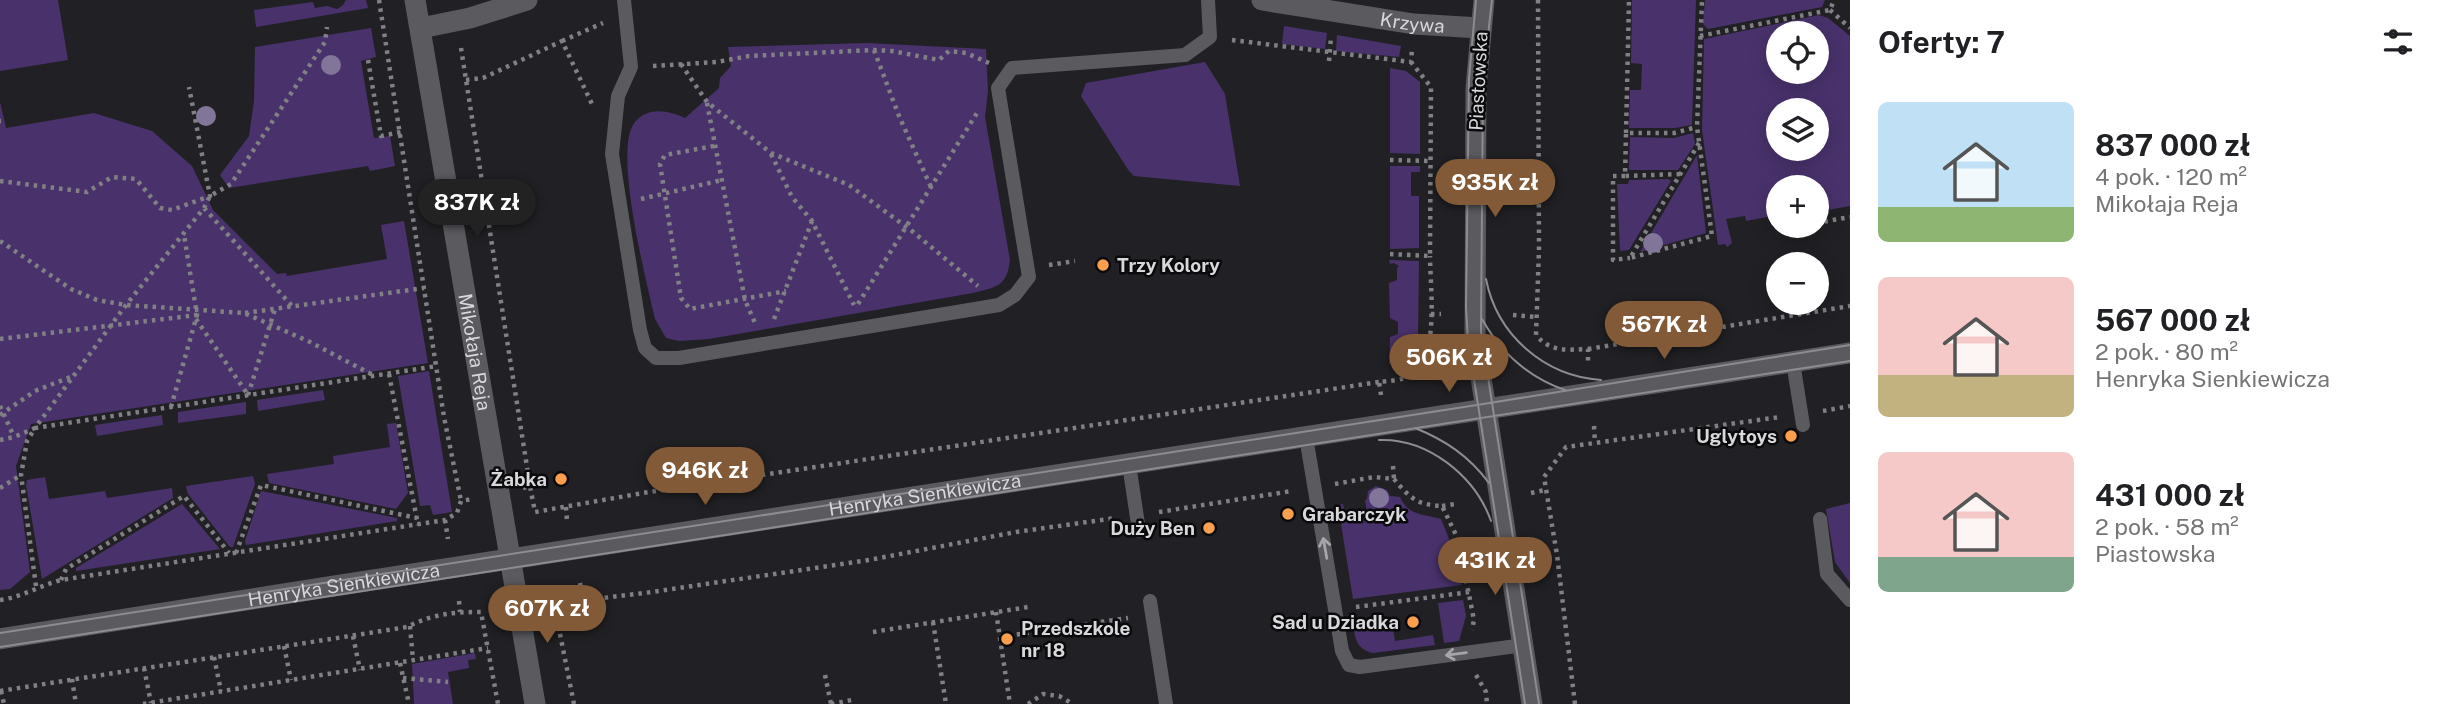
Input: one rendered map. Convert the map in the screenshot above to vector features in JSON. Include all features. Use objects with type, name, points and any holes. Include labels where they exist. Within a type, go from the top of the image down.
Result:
[{"type":"street","name":"Mikołaja Reja","points":[[415,0],[535,704]]},
{"type":"street","points":[[421,28],[470,18],[527,0]]},
{"type":"street","name":"Krzywa","points":[[1262,0],[1414,24],[1480,29]]},
{"type":"street","name":"Piastowska","points":[[1484,0],[1476,88],[1475,339],[1532,704]]},
{"type":"street","name":"Henryka Sienkiewicza","points":[[0,639],[1850,353]]},
{"type":"lane","points":[[624,7],[631,66],[618,96],[611,154],[645,348],[656,358],[679,358],[999,305],[1015,295],[1029,277],[998,88],[1012,68],[1185,55],[1210,37],[1208,0]]},
{"type":"lane","points":[[1793,362],[1802,420]]},
{"type":"lane","points":[[1306,437],[1342,651],[1349,665],[1360,667],[1524,645]]},
{"type":"lane","points":[[1129,464],[1139,531]]},
{"type":"lane","points":[[1820,519],[1827,574],[1850,600]]},
{"type":"lane","points":[[1150,601],[1166,704]]},
{"type":"path","points":[[0,600],[18,597],[36,586],[61,580],[418,525],[445,520],[457,513],[461,501],[424,288],[379,0]]},
{"type":"path","points":[[1538,0],[1539,248],[1536,335],[1542,343],[1555,349],[1588,349],[1850,306]]},
{"type":"path","points":[[1625,176],[1629,0]]},
{"type":"path","points":[[1681,174],[1614,176],[1614,260],[1712,236],[1697,127],[1702,0]]},
{"type":"path","points":[[1830,10],[1834,0]]},
{"type":"path","points":[[624,7],[562,41],[483,78],[466,80],[535,512],[817,466],[1410,376],[1423,364],[1430,336],[1431,314],[1431,87],[1411,62],[1413,37]]},
{"type":"path","points":[[1700,36],[1830,10]]},
{"type":"path","points":[[1830,10],[1850,28]]},
{"type":"path","points":[[0,181],[87,192],[112,177],[136,179],[160,208],[172,210],[210,196],[231,184],[325,42],[327,27]]},
{"type":"path","points":[[1210,37],[1329,54],[1411,62]]},
{"type":"path","points":[[562,41],[595,112]]},
{"type":"path","points":[[631,66],[717,62],[749,56],[874,50],[939,60],[949,51],[957,51],[981,61],[1012,68]]},
{"type":"path","points":[[874,50],[931,188]]},
{"type":"path","points":[[1329,54],[1329,61]]},
{"type":"path","points":[[368,60],[381,135],[401,132]]},
{"type":"path","points":[[681,64],[707,102],[771,153],[849,186],[906,227],[999,305]]},
{"type":"path","points":[[36,586],[21,475],[27,442],[110,326],[204,208],[210,196],[188,87]]},
{"type":"path","points":[[707,102],[745,300],[763,345]]},
{"type":"path","points":[[1626,133],[1674,134],[1697,127]]},
{"type":"path","points":[[771,153],[792,197],[811,221],[855,308],[961,140]]},
{"type":"path","points":[[1630,258],[1699,143]]},
{"type":"path","points":[[714,146],[665,155],[660,164],[681,298],[690,309],[786,292]]},
{"type":"path","points":[[1390,160],[1431,161]]},
{"type":"path","points":[[619,203],[722,180]]},
{"type":"path","points":[[204,208],[292,306]]},
{"type":"path","points":[[1829,221],[1850,217]]},
{"type":"path","points":[[763,345],[786,292],[811,221]]},
{"type":"path","points":[[184,234],[197,315],[248,395]]},
{"type":"path","points":[[0,241],[71,289],[97,300],[197,315]]},
{"type":"path","points":[[1390,254],[1430,256]]},
{"type":"path","points":[[0,340],[197,315],[244,313],[424,288]]},
{"type":"path","points":[[248,395],[275,309]]},
{"type":"path","points":[[244,313],[308,341],[374,376]]},
{"type":"path","points":[[1431,314],[1441,314]]},
{"type":"path","points":[[172,407],[197,315]]},
{"type":"path","points":[[1513,316],[1536,317]]},
{"type":"path","points":[[1588,349],[1588,362]]},
{"type":"path","points":[[0,440],[35,428],[437,366]]},
{"type":"path","points":[[389,373],[418,525]]},
{"type":"path","points":[[2,414],[35,391],[73,376]]},
{"type":"path","points":[[1379,382],[1381,395]]},
{"type":"path","points":[[1575,704],[1557,555],[1544,477],[1566,447],[1802,420],[1850,406]]},
{"type":"path","points":[[0,407],[14,437]]},
{"type":"path","points":[[1594,426],[1595,443]]},
{"type":"path","points":[[1393,466],[1394,480],[1410,498],[1427,506],[1455,505]]},
{"type":"path","points":[[0,488],[21,475]]},
{"type":"path","points":[[1327,485],[1374,477],[1394,480]]},
{"type":"path","points":[[233,553],[261,485],[417,518]]},
{"type":"path","points":[[516,490],[530,486]]},
{"type":"path","points":[[1531,493],[1545,490]]},
{"type":"path","points":[[574,704],[554,604],[869,560],[1016,532],[1297,491]]},
{"type":"path","points":[[61,580],[66,569],[184,496],[233,553]]},
{"type":"path","points":[[461,501],[478,497]]},
{"type":"path","points":[[1442,506],[1458,539],[1475,620],[1471,631]]},
{"type":"path","points":[[566,507],[567,521]]},
{"type":"path","points":[[445,520],[448,539]]},
{"type":"path","points":[[579,583],[583,599]]},
{"type":"path","points":[[1352,608],[1470,592]]},
{"type":"path","points":[[459,601],[460,612]]},
{"type":"path","points":[[873,632],[1028,607]]},
{"type":"path","points":[[4,704],[1,691],[353,636],[410,625],[430,616],[481,612],[498,704]]},
{"type":"path","points":[[996,612],[1010,704]]},
{"type":"path","points":[[1000,637],[1136,617]]},
{"type":"path","points":[[933,622],[946,704]]},
{"type":"path","points":[[410,625],[413,660]]},
{"type":"path","points":[[353,636],[360,670]]},
{"type":"path","points":[[284,646],[292,680]]},
{"type":"path","points":[[143,704],[488,648]]},
{"type":"path","points":[[214,657],[221,691]]},
{"type":"path","points":[[400,663],[409,704]]},
{"type":"path","points":[[144,668],[150,703]]},
{"type":"path","points":[[1473,670],[1486,692],[1488,704]]},
{"type":"path","points":[[825,675],[831,704],[852,700],[852,704]]},
{"type":"path","points":[[403,678],[448,682]]},
{"type":"path","points":[[72,680],[76,704]]},
{"type":"path","points":[[1028,704],[1042,694],[1059,695],[1073,704]]},
{"type":"shaded area","points":[[0,0],[58,0],[68,60],[0,71]]},
{"type":"shaded area","points":[[346,0],[366,0],[368,8],[256,27],[254,10],[313,2],[315,8],[327,6],[337,9]]},
{"type":"shaded area","points":[[1632,0],[1696,0],[1692,125],[1675,128],[1629,128],[1630,90],[1641,90],[1642,64],[1631,63]]},
{"type":"shaded area","points":[[1705,0],[1825,0],[1822,7],[1708,29],[1703,24]]},
{"type":"shaded area","points":[[1819,15],[1828,18],[1850,36],[1850,206],[1829,210],[1829,175],[1766,175],[1766,217],[1746,221],[1745,216],[1726,219],[1732,243],[1727,247],[1725,244],[1718,245],[1702,130],[1704,39],[1766,26],[1766,84],[1829,84],[1829,21],[1790,21]]},
{"type":"shaded area","points":[[1284,26],[1327,33],[1325,49],[1282,44]]},
{"type":"shaded area","points":[[371,28],[376,57],[361,61],[374,138],[390,136],[395,166],[370,171],[368,166],[229,188],[220,175],[249,136],[254,101],[255,47]]},
{"type":"shaded area","points":[[1337,35],[1401,46],[1399,57],[1336,51]]},
{"type":"shaded area","points":[[867,43],[986,49],[988,91],[985,117],[1010,260],[1003,281],[994,287],[973,293],[709,339],[679,341],[666,338],[655,319],[633,217],[627,159],[629,137],[635,122],[646,114],[659,111],[685,118],[719,88],[720,78],[731,66],[728,47]]},
{"type":"shaded area","points":[[1205,62],[1225,94],[1240,186],[1134,176],[1081,96],[1086,83]]},
{"type":"shaded area","points":[[1390,68],[1406,71],[1420,82],[1420,154],[1390,153]]},
{"type":"shaded area","points":[[0,102],[6,128],[94,113],[152,131],[192,166],[213,210],[277,274],[286,273],[287,276],[387,259],[381,225],[404,221],[428,363],[31,424],[16,466],[30,572],[10,589],[0,590]]},
{"type":"shaded area","points":[[1693,133],[1695,144],[1678,170],[1629,170],[1630,137],[1674,138]]},
{"type":"shaded area","points":[[1697,155],[1706,233],[1640,252]]},
{"type":"shaded area","points":[[1390,166],[1420,166],[1420,172],[1411,172],[1411,196],[1419,196],[1419,248],[1390,249]]},
{"type":"shaded area","points":[[1629,180],[1671,181],[1629,250],[1620,251],[1617,184],[1628,184]]},
{"type":"shaded area","points":[[1389,260],[1419,261],[1418,335],[1411,347],[1389,365],[1390,337],[1398,334],[1398,322],[1390,318],[1389,283],[1397,280],[1399,266],[1390,264]]},
{"type":"shaded area","points":[[429,371],[452,512],[433,515],[430,505],[420,506],[398,376]]},
{"type":"shaded area","points":[[323,390],[325,400],[258,411],[257,400]]},
{"type":"shaded area","points":[[246,402],[246,414],[178,423],[178,412]]},
{"type":"shaded area","points":[[162,415],[163,425],[97,436],[95,425]]},
{"type":"shaded area","points":[[396,423],[408,493],[396,509],[269,483],[267,474],[334,464],[333,456],[390,447],[387,424]]},
{"type":"shaded area","points":[[253,476],[255,484],[233,547],[230,547],[188,494],[186,486]]},
{"type":"shaded area","points":[[45,477],[49,499],[105,491],[107,498],[172,488],[173,498],[42,579],[26,485],[27,480]]},
{"type":"shaded area","points":[[1376,486],[1387,490],[1390,496],[1400,497],[1412,511],[1441,519],[1462,585],[1353,599],[1338,505],[1343,504],[1346,516],[1367,512],[1365,500],[1368,491]]},
{"type":"shaded area","points":[[261,491],[397,518],[397,521],[246,545]]},
{"type":"shaded area","points":[[1850,503],[1850,583],[1835,562],[1826,509]]},
{"type":"shaded area","points":[[182,504],[220,549],[76,571],[76,568]]},
{"type":"shaded area","points":[[1463,600],[1466,616],[1459,641],[1444,643],[1438,603]]},
{"type":"shaded area","points":[[1391,618],[1395,641],[1433,635],[1435,645],[1373,653],[1360,646],[1353,623]]},
{"type":"shaded area","points":[[475,653],[476,659],[468,660],[469,668],[448,672],[453,704],[414,704],[412,664]]},
{"type":"tram line","points":[[1476,0],[1469,79],[1466,307],[1468,341],[1525,704]]},
{"type":"tram line","points":[[1492,0],[1483,80],[1481,332],[1539,704]]},
{"type":"tram line","points":[[1486,279],[1501,318],[1512,335],[1526,349],[1561,370],[1580,377],[1601,380]]},
{"type":"tram line","points":[[1482,319],[1498,343],[1527,371],[1565,390]]},
{"type":"tram line","points":[[0,633],[1850,345]]},
{"type":"tram line","points":[[0,647],[1850,361]]},
{"type":"tram line","points":[[1415,428],[1456,450],[1489,483]]},
{"type":"tram line","points":[[1379,440],[1415,445],[1447,463],[1474,489],[1491,521]]},
{"type":"place","name":"Trzy Kolory","points":[[1103,265]]},
{"type":"place","name":"Uglytoys","points":[[1791,436]]},
{"type":"place","name":"Żabka","points":[[561,479]]},
{"type":"place","name":"Grabarczyk","points":[[1288,514]]},
{"type":"place","name":"Duży Ben","points":[[1209,528]]},
{"type":"place","name":"Sad u Dziadka","points":[[1413,622]]},
{"type":"place","name":"Przedszkole nr 18","points":[[1007,639]]}]
